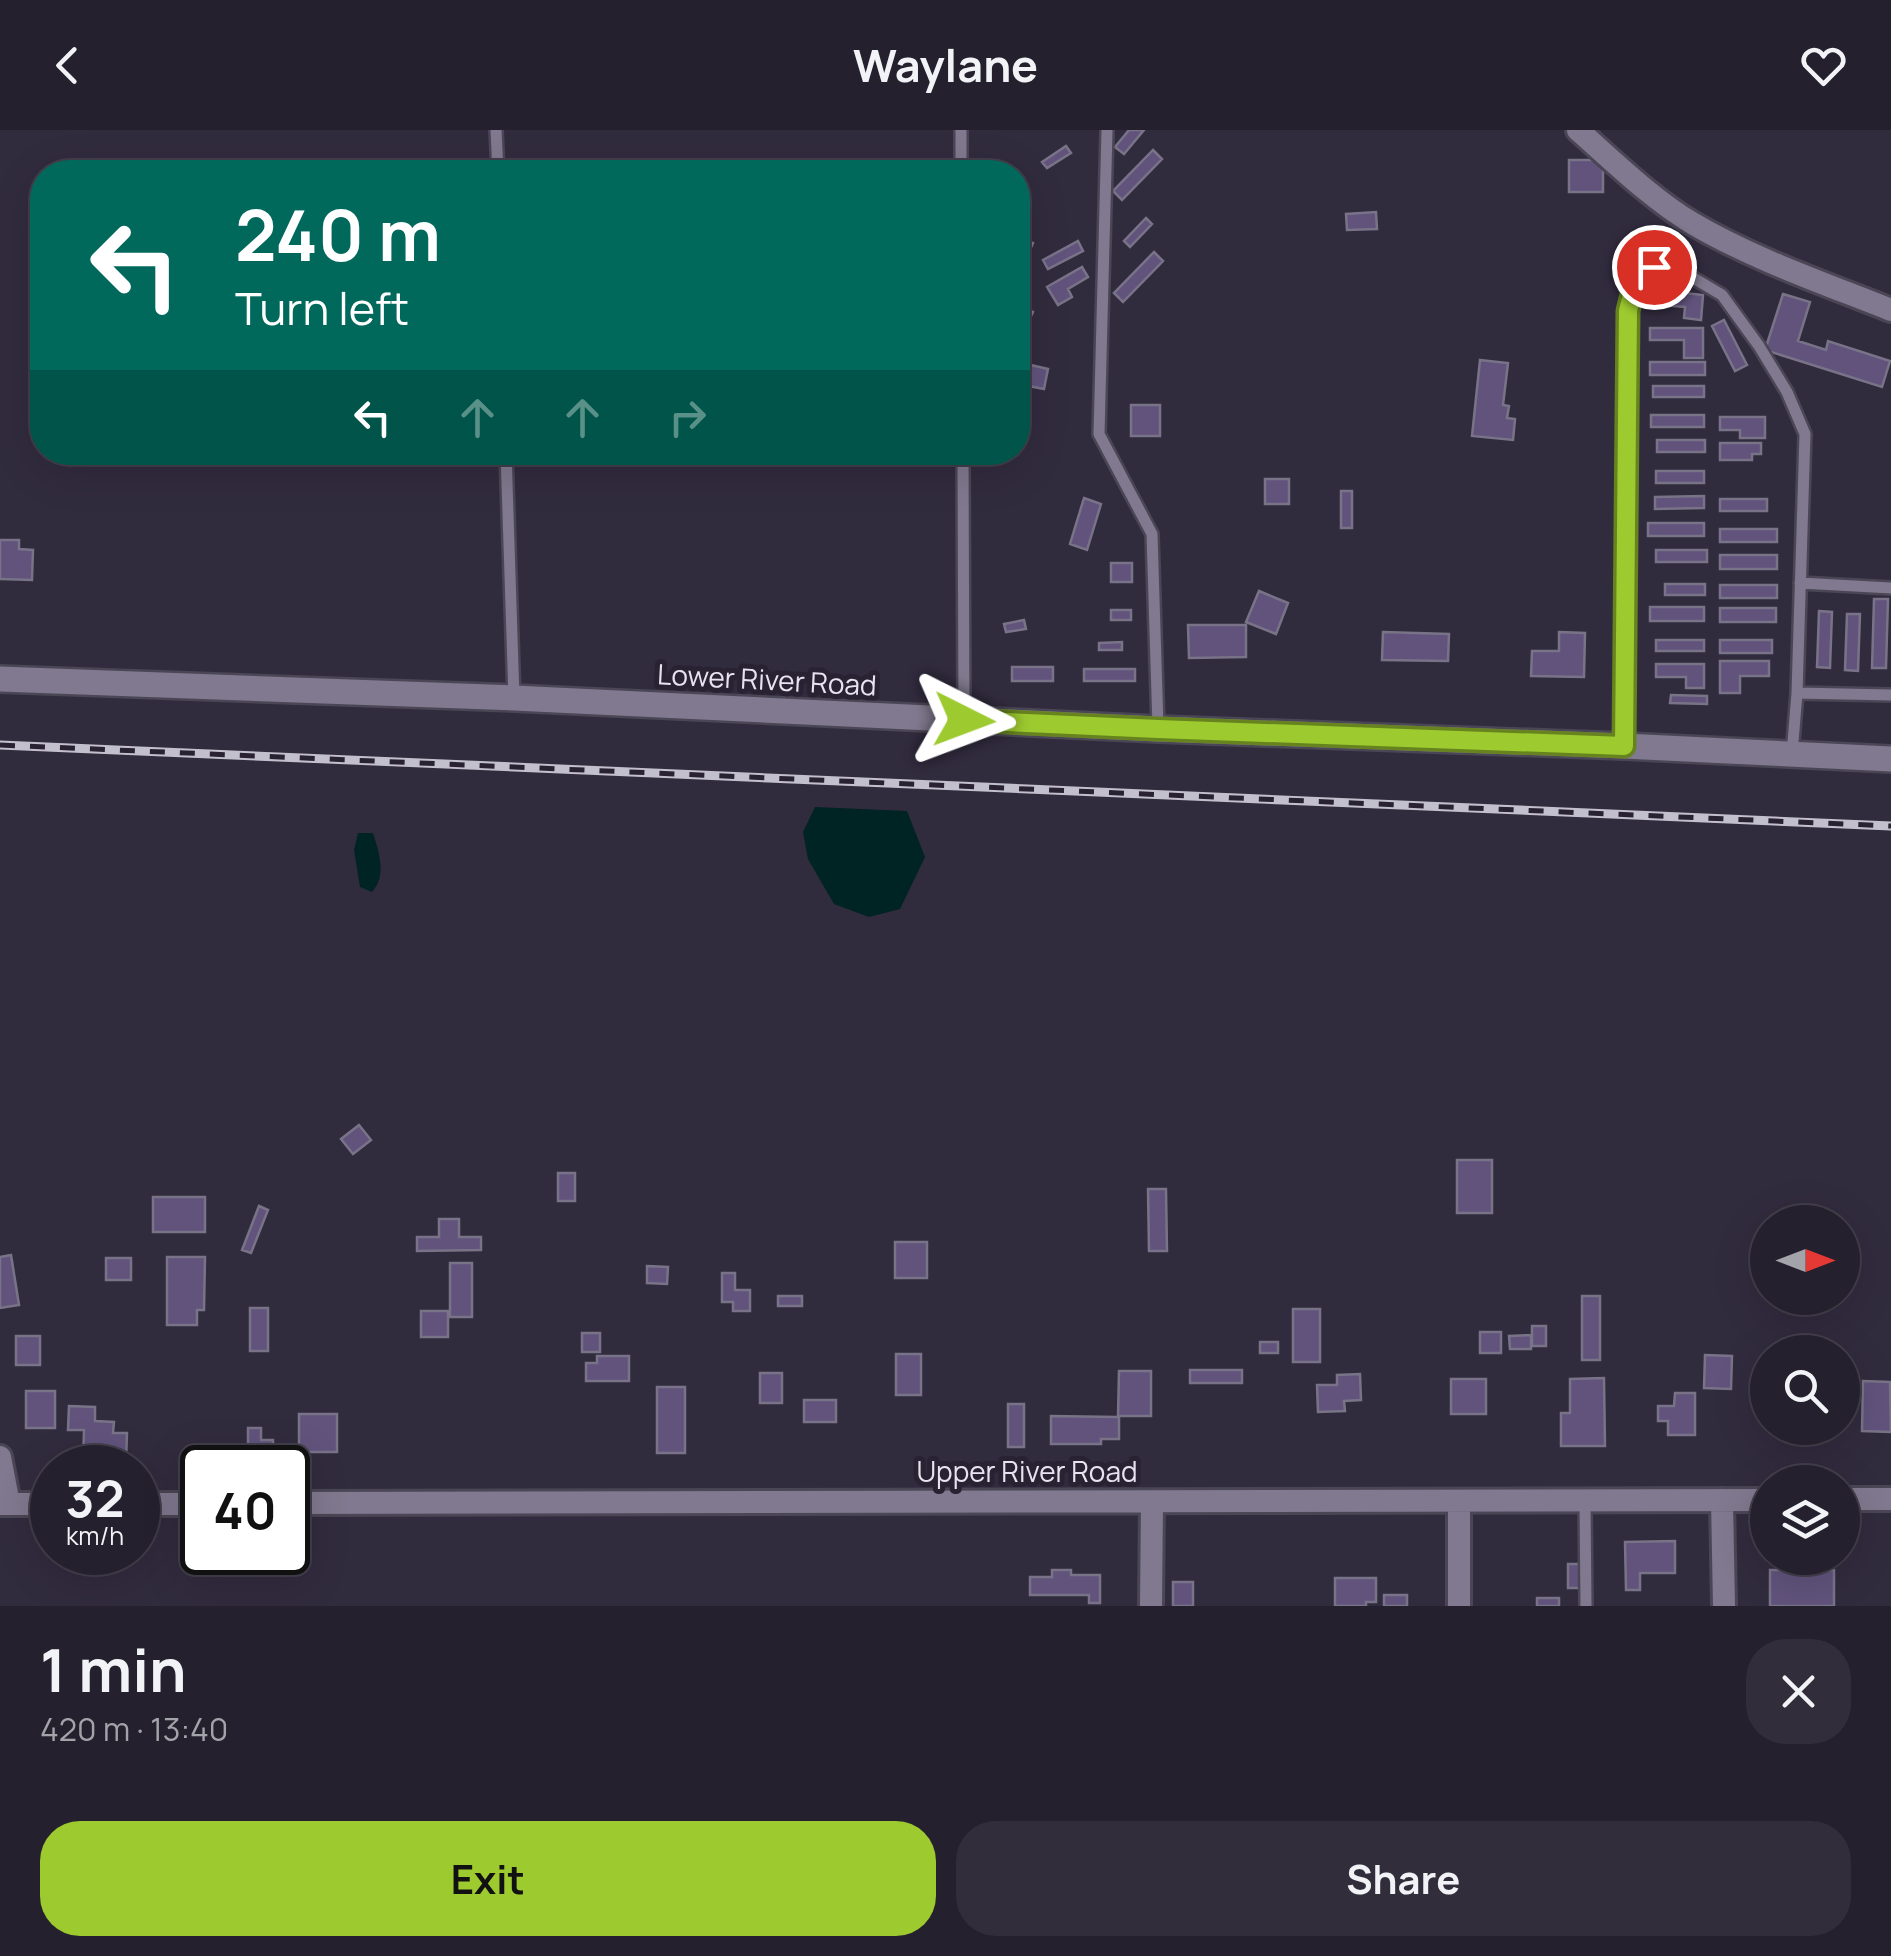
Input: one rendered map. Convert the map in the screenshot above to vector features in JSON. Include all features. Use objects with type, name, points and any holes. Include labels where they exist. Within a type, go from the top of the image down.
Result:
[{"type":"street","points":[[1578,130],[1691,223],[1776,264],[1891,310]]},
{"type":"street","name":"Lower River Road","points":[[0,679],[1891,758]]},
{"type":"street","points":[[0,1457],[5,1504]]},
{"type":"street","points":[[1860,1500],[1891,1499]]},
{"type":"street","points":[[1722,1500],[1724,1606]]},
{"type":"street","name":"Upper River Road","points":[[310,1503],[1750,1500]]},
{"type":"street","points":[[1458,1501],[1459,1606]]},
{"type":"street","points":[[1152,1502],[1152,1606]]},
{"type":"lane","points":[[496,130],[497,160]]},
{"type":"lane","points":[[961,130],[961,160]]},
{"type":"lane","points":[[1107,130],[1100,434],[1152,534],[1158,729]]},
{"type":"lane","points":[[1624,746],[1628,311],[1636,278],[1654,267],[1685,273],[1722,295],[1787,392],[1805,434],[1792,754]]},
{"type":"lane","points":[[506,465],[514,698]]},
{"type":"lane","points":[[963,465],[964,720]]},
{"type":"lane","points":[[1800,583],[1891,588]]},
{"type":"lane","points":[[1797,694],[1891,695]]},
{"type":"lane","points":[[1584,1501],[1586,1606]]},
{"type":"shaded area","points":[[815,807],[907,811],[925,857],[900,909],[869,917],[834,904],[808,859],[803,832]]},
{"type":"shaded area","points":[[358,833],[373,833],[377,848],[380,871],[372,892],[360,887],[354,850]]},
{"type":"building","points":[[1129,130],[1144,130],[1124,154],[1115,147]]},
{"type":"building","points":[[1066,146],[1071,153],[1047,168],[1042,162]]},
{"type":"building","points":[[1153,150],[1162,159],[1122,200],[1113,191]]},
{"type":"building","points":[[1569,160],[1603,160],[1603,192],[1569,192]]},
{"type":"building","points":[[1376,212],[1377,229],[1347,230],[1346,214]]},
{"type":"building","points":[[1146,218],[1152,224],[1130,247],[1124,241]]},
{"type":"building","points":[[1078,241],[1083,251],[1048,269],[1043,260]]},
{"type":"building","points":[[1154,252],[1163,261],[1123,302],[1114,293]]},
{"type":"building","points":[[1082,267],[1088,277],[1068,289],[1072,297],[1058,305],[1047,287]]},
{"type":"building","points":[[1652,289],[1703,295],[1701,320],[1684,318],[1685,307],[1650,304]]},
{"type":"building","points":[[1783,294],[1810,302],[1798,341],[1826,350],[1828,341],[1890,361],[1882,387],[1765,350]]},
{"type":"building","points":[[1724,320],[1747,365],[1735,371],[1712,326]]},
{"type":"building","points":[[1650,328],[1703,328],[1703,358],[1684,358],[1684,340],[1650,340]]},
{"type":"building","points":[[1480,360],[1508,363],[1503,405],[1509,406],[1507,418],[1515,419],[1513,440],[1472,436]]},
{"type":"building","points":[[1650,362],[1705,362],[1705,375],[1650,375]]},
{"type":"building","points":[[1030,365],[1048,369],[1044,389],[1030,386]]},
{"type":"building","points":[[1653,386],[1704,386],[1704,397],[1653,397]]},
{"type":"building","points":[[1131,405],[1160,405],[1160,436],[1131,436]]},
{"type":"building","points":[[1651,415],[1704,415],[1704,427],[1651,427]]},
{"type":"building","points":[[1720,417],[1765,417],[1765,438],[1740,438],[1740,430],[1720,430]]},
{"type":"building","points":[[1657,440],[1705,440],[1705,452],[1657,452]]},
{"type":"building","points":[[1720,443],[1761,443],[1761,454],[1752,454],[1752,460],[1720,460]]},
{"type":"building","points":[[1656,471],[1704,471],[1704,483],[1656,483]]},
{"type":"building","points":[[1265,479],[1289,479],[1289,504],[1265,504]]},
{"type":"building","points":[[1341,491],[1352,491],[1352,528],[1341,528]]},
{"type":"building","points":[[1704,496],[1704,508],[1655,509],[1655,497]]},
{"type":"building","points":[[1084,498],[1101,504],[1087,550],[1070,544]]},
{"type":"building","points":[[1720,499],[1767,499],[1767,511],[1720,511]]},
{"type":"building","points":[[1648,523],[1704,523],[1704,536],[1648,536]]},
{"type":"building","points":[[1720,529],[1777,529],[1777,542],[1720,542]]},
{"type":"building","points":[[0,540],[19,540],[19,549],[33,550],[32,580],[0,579]]},
{"type":"building","points":[[1656,550],[1707,550],[1707,562],[1656,562]]},
{"type":"building","points":[[1720,555],[1777,555],[1777,569],[1720,569]]},
{"type":"building","points":[[1111,563],[1132,563],[1132,582],[1111,582]]},
{"type":"building","points":[[1665,584],[1705,584],[1705,595],[1665,595]]},
{"type":"building","points":[[1720,585],[1777,585],[1777,598],[1720,598]]},
{"type":"building","points":[[1259,591],[1288,603],[1276,634],[1246,622]]},
{"type":"building","points":[[1874,599],[1888,599],[1886,668],[1872,668]]},
{"type":"building","points":[[1650,607],[1704,607],[1704,621],[1650,621]]},
{"type":"building","points":[[1720,608],[1776,608],[1776,622],[1720,622]]},
{"type":"building","points":[[1111,610],[1131,610],[1131,620],[1111,620]]},
{"type":"building","points":[[1819,611],[1832,612],[1830,668],[1817,667]]},
{"type":"building","points":[[1847,614],[1860,614],[1858,671],[1845,670]]},
{"type":"building","points":[[1024,620],[1026,629],[1006,632],[1004,624]]},
{"type":"building","points":[[1188,625],[1246,625],[1246,657],[1189,658]]},
{"type":"building","points":[[1383,632],[1449,634],[1448,661],[1382,660]]},
{"type":"building","points":[[1559,632],[1585,633],[1584,677],[1531,676],[1532,651],[1559,651]]},
{"type":"building","points":[[1656,640],[1704,640],[1704,651],[1656,651]]},
{"type":"building","points":[[1720,640],[1772,640],[1772,653],[1720,653]]},
{"type":"building","points":[[1122,642],[1122,650],[1099,650],[1099,643]]},
{"type":"building","points":[[1720,661],[1769,661],[1769,676],[1740,676],[1740,693],[1720,693]]},
{"type":"building","points":[[1656,664],[1704,664],[1704,688],[1686,688],[1686,677],[1656,677]]},
{"type":"building","points":[[1012,667],[1053,667],[1053,681],[1012,681]]},
{"type":"building","points":[[1084,669],[1135,669],[1135,681],[1084,681]]},
{"type":"building","points":[[1671,695],[1707,696],[1707,704],[1670,703]]},
{"type":"building","points":[[359,1125],[371,1140],[353,1154],[341,1139]]},
{"type":"building","points":[[1457,1160],[1492,1160],[1492,1213],[1457,1213]]},
{"type":"building","points":[[558,1173],[575,1173],[575,1201],[558,1201]]},
{"type":"building","points":[[1148,1189],[1166,1189],[1167,1251],[1149,1251]]},
{"type":"building","points":[[153,1197],[205,1197],[205,1232],[153,1232]]},
{"type":"building","points":[[259,1206],[268,1210],[251,1253],[242,1250]]},
{"type":"building","points":[[439,1219],[459,1219],[459,1237],[481,1237],[481,1250],[417,1251],[417,1237],[439,1237]]},
{"type":"building","points":[[895,1242],[927,1242],[927,1278],[895,1278]]},
{"type":"building","points":[[11,1255],[19,1305],[0,1308],[0,1257]]},
{"type":"building","points":[[167,1257],[205,1257],[204,1310],[197,1310],[197,1325],[167,1325]]},
{"type":"building","points":[[106,1258],[131,1258],[131,1280],[106,1280]]},
{"type":"building","points":[[450,1263],[472,1263],[472,1317],[450,1317]]},
{"type":"building","points":[[647,1266],[668,1267],[667,1284],[647,1283]]},
{"type":"building","points":[[722,1273],[735,1273],[735,1290],[750,1290],[750,1311],[733,1311],[733,1302],[722,1302]]},
{"type":"building","points":[[778,1296],[802,1296],[802,1306],[778,1306]]},
{"type":"building","points":[[1582,1296],[1600,1296],[1600,1360],[1582,1360]]},
{"type":"building","points":[[250,1308],[268,1308],[268,1351],[250,1351]]},
{"type":"building","points":[[1293,1309],[1320,1309],[1320,1362],[1293,1362]]},
{"type":"building","points":[[421,1311],[448,1311],[448,1337],[421,1337]]},
{"type":"building","points":[[1532,1326],[1546,1326],[1546,1346],[1532,1346]]},
{"type":"building","points":[[1480,1332],[1501,1332],[1501,1353],[1480,1353]]},
{"type":"building","points":[[582,1333],[600,1333],[600,1352],[582,1352]]},
{"type":"building","points":[[1531,1335],[1531,1349],[1510,1349],[1509,1336]]},
{"type":"building","points":[[16,1336],[40,1336],[40,1365],[16,1365]]},
{"type":"building","points":[[1260,1342],[1278,1342],[1278,1353],[1260,1353]]},
{"type":"building","points":[[896,1354],[921,1354],[921,1395],[896,1395]]},
{"type":"building","points":[[1705,1355],[1732,1356],[1731,1389],[1704,1388]]},
{"type":"building","points":[[597,1356],[629,1356],[629,1381],[586,1381],[586,1363],[597,1363]]},
{"type":"building","points":[[1190,1370],[1242,1370],[1242,1383],[1190,1383]]},
{"type":"building","points":[[1119,1371],[1151,1371],[1151,1416],[1119,1416],[1119,1439],[1101,1439],[1101,1444],[1051,1444],[1051,1416],[1118,1417]]},
{"type":"building","points":[[760,1373],[782,1373],[782,1403],[760,1403]]},
{"type":"building","points":[[1360,1374],[1361,1400],[1344,1401],[1345,1411],[1318,1412],[1317,1385],[1337,1385],[1337,1375]]},
{"type":"building","points":[[1604,1378],[1605,1446],[1561,1446],[1561,1413],[1570,1413],[1570,1379]]},
{"type":"building","points":[[1451,1379],[1486,1379],[1486,1414],[1451,1414]]},
{"type":"building","points":[[1863,1381],[1890,1382],[1891,1432],[1862,1431]]},
{"type":"building","points":[[657,1387],[685,1387],[685,1453],[657,1453]]},
{"type":"building","points":[[26,1391],[55,1391],[55,1428],[26,1428]]},
{"type":"building","points":[[1675,1393],[1695,1393],[1695,1435],[1668,1435],[1668,1421],[1658,1421],[1658,1406],[1674,1406]]},
{"type":"building","points":[[804,1400],[836,1400],[836,1422],[804,1422]]},
{"type":"building","points":[[1008,1404],[1024,1404],[1024,1447],[1008,1447]]},
{"type":"building","points":[[69,1406],[95,1407],[95,1421],[114,1422],[113,1433],[127,1433],[127,1445],[84,1445],[84,1430],[68,1430]]},
{"type":"building","points":[[299,1414],[337,1414],[337,1452],[310,1452],[310,1445],[299,1445]]},
{"type":"building","points":[[248,1428],[261,1428],[261,1440],[273,1440],[273,1445],[248,1445]]},
{"type":"building","points":[[1675,1541],[1675,1573],[1640,1573],[1640,1590],[1626,1590],[1625,1542]]},
{"type":"building","points":[[1568,1564],[1579,1564],[1580,1588],[1568,1588]]},
{"type":"building","points":[[1052,1570],[1071,1570],[1071,1575],[1100,1575],[1100,1603],[1089,1603],[1089,1595],[1030,1595],[1030,1577],[1052,1577]]},
{"type":"building","points":[[1770,1575],[1834,1575],[1834,1606],[1770,1606]]},
{"type":"building","points":[[1335,1578],[1376,1578],[1376,1602],[1366,1602],[1366,1606],[1335,1606]]},
{"type":"building","points":[[1173,1582],[1193,1582],[1193,1606],[1173,1606]]},
{"type":"building","points":[[1384,1595],[1407,1595],[1407,1606],[1384,1606]]},
{"type":"building","points":[[1537,1598],[1559,1598],[1559,1606],[1537,1606]]},
{"type":"railway","points":[[0,745],[1891,826]]},
{"type":"route","points":[[964,720],[1624,746],[1628,311],[1636,278],[1654,267]]}]
